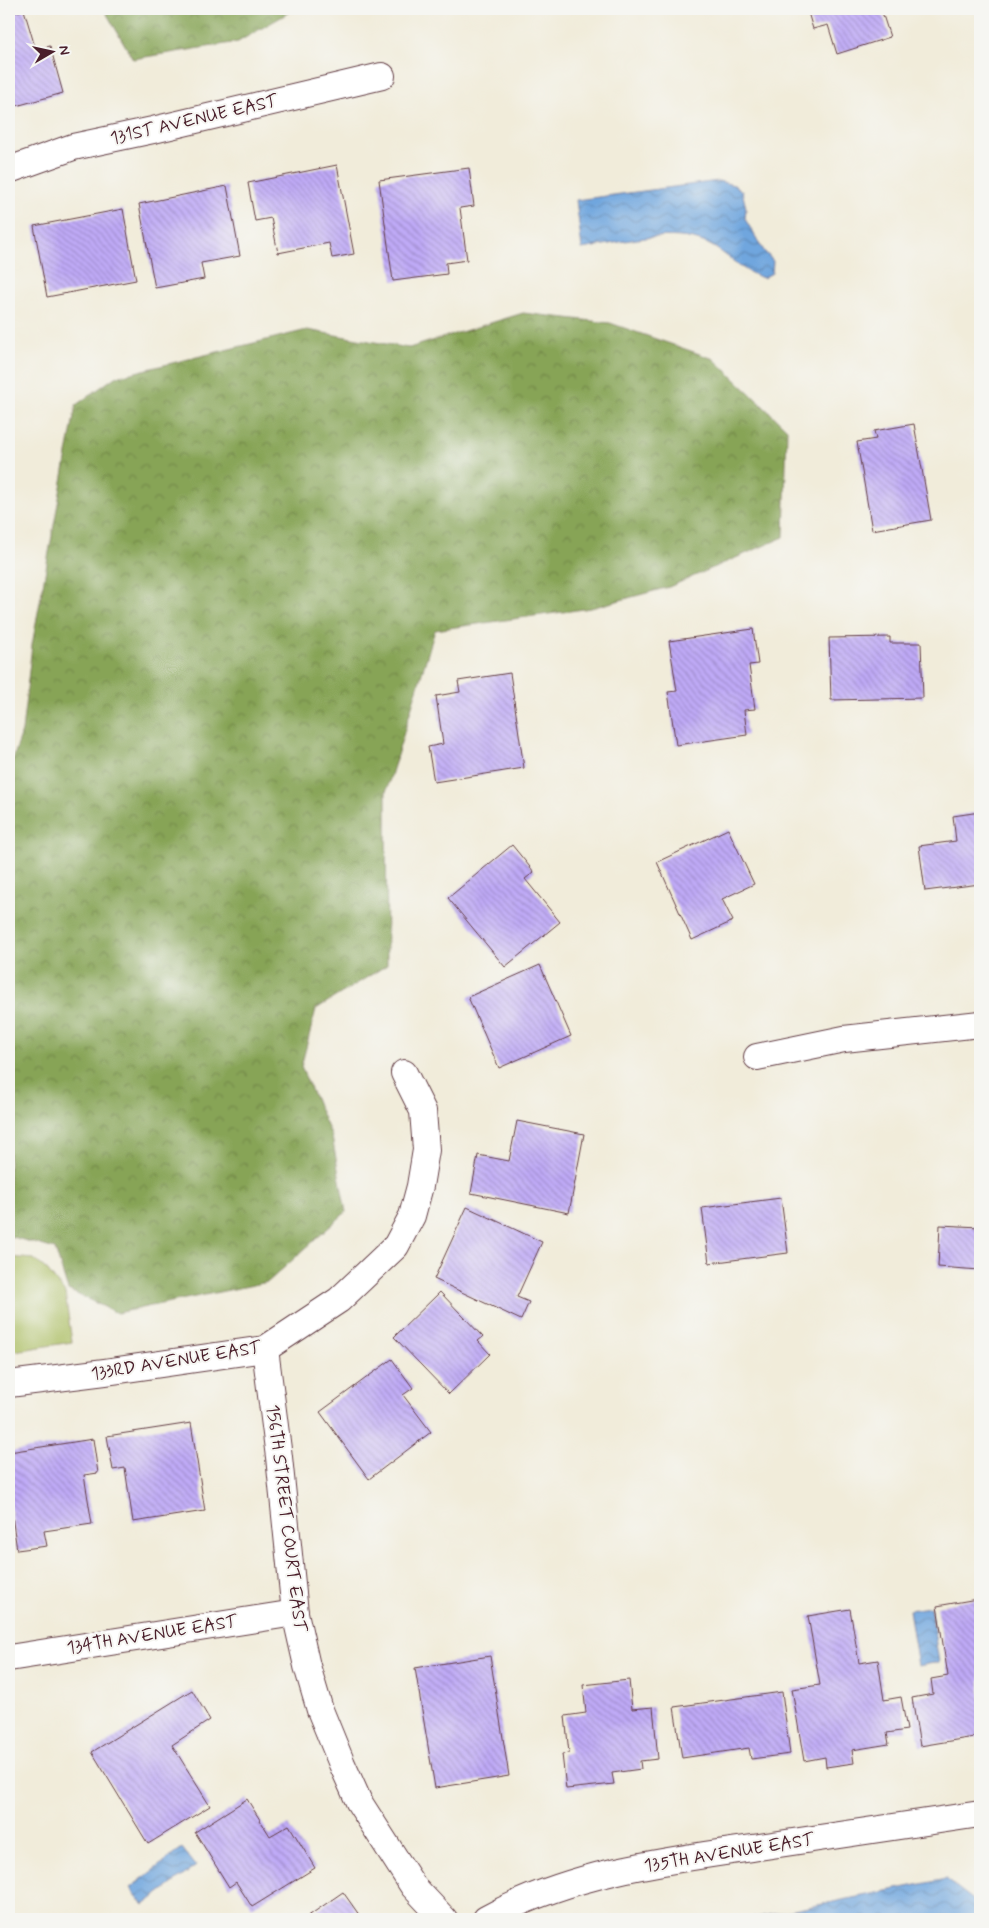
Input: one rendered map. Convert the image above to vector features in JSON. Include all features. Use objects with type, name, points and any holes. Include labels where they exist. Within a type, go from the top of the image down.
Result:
[{"type":"street","name":"131ST AVENUE EAST","points":[[9,170],[73,147],[382,76]]},
{"type":"street","points":[[757,1057],[844,1039],[980,1024]]},
{"type":"street","name":"133RD AVENUE EAST","points":[[9,1384],[265,1349],[339,1300],[396,1246],[412,1216],[420,1186],[426,1150],[423,1111],[404,1073]]},
{"type":"street","name":"156TH STREET COURT EAST","points":[[265,1349],[279,1457],[295,1613],[320,1710],[359,1802],[413,1886],[444,1919]]},
{"type":"street","name":"134TH AVENUE EAST","points":[[9,1658],[295,1613]]},
{"type":"street","name":"135TH AVENUE EAST","points":[[486,1919],[528,1898],[581,1881],[665,1861],[980,1814]]},
{"type":"green space","points":[[104,9],[295,9],[238,42],[133,59]]},
{"type":"green space","points":[[523,313],[610,323],[714,359],[787,429],[784,537],[669,587],[591,608],[435,630],[386,792],[387,965],[316,1009],[301,1067],[332,1137],[346,1212],[268,1282],[117,1313],[68,1290],[55,1249],[9,1236],[9,772],[22,731],[32,645],[76,405],[115,377],[307,330],[409,348]]},
{"type":"green space","points":[[9,1257],[34,1259],[47,1270],[65,1293],[72,1342],[9,1352]]},
{"type":"water","points":[[718,181],[734,185],[742,191],[746,208],[745,219],[764,251],[773,261],[772,273],[763,278],[748,271],[708,244],[694,239],[678,237],[646,238],[582,249],[576,200]]},
{"type":"water","points":[[930,1607],[939,1662],[918,1666],[909,1610]]},
{"type":"water","points":[[182,1848],[196,1866],[144,1905],[130,1888]]},
{"type":"water","points":[[946,1879],[980,1905],[980,1919],[749,1919]]},
{"type":"building","points":[[807,9],[881,9],[890,37],[837,54],[828,25],[813,29]]},
{"type":"building","points":[[24,10],[36,50],[50,46],[63,93],[9,108],[9,14]]},
{"type":"building","points":[[337,165],[354,254],[332,258],[329,243],[278,253],[271,218],[255,221],[248,183]]},
{"type":"building","points":[[469,168],[474,206],[460,208],[467,260],[446,263],[447,274],[393,281],[379,180]]},
{"type":"building","points":[[227,186],[240,256],[201,263],[204,279],[155,288],[139,204]]},
{"type":"building","points":[[123,209],[136,280],[47,297],[34,226]]},
{"type":"building","points":[[914,424],[931,520],[872,530],[857,442],[876,439],[874,431]]},
{"type":"building","points":[[753,629],[758,664],[749,665],[755,709],[744,710],[747,735],[676,745],[668,692],[677,691],[669,641]]},
{"type":"building","points":[[890,637],[890,643],[921,643],[923,698],[831,700],[829,638]]},
{"type":"building","points":[[510,673],[524,768],[434,782],[428,747],[443,744],[436,696],[460,692],[458,681]]},
{"type":"building","points":[[980,812],[980,884],[925,891],[919,846],[956,841],[953,816]]},
{"type":"building","points":[[728,829],[754,884],[722,899],[733,921],[692,940],[657,862]]},
{"type":"building","points":[[512,845],[534,872],[525,879],[560,922],[505,967],[448,898]]},
{"type":"building","points":[[540,965],[571,1036],[499,1068],[468,997]]},
{"type":"building","points":[[517,1121],[584,1134],[569,1213],[471,1193],[478,1155],[509,1161]]},
{"type":"building","points":[[781,1198],[788,1253],[709,1263],[702,1208]]},
{"type":"building","points":[[467,1207],[542,1242],[517,1297],[529,1302],[521,1320],[434,1279]]},
{"type":"building","points":[[940,1225],[980,1227],[980,1270],[938,1267]]},
{"type":"building","points":[[440,1292],[483,1337],[478,1341],[490,1354],[449,1394],[394,1337]]},
{"type":"building","points":[[392,1359],[413,1388],[403,1395],[431,1432],[369,1479],[320,1412]]},
{"type":"building","points":[[191,1423],[205,1511],[133,1522],[125,1468],[113,1470],[107,1436]]},
{"type":"building","points":[[93,1439],[98,1473],[84,1475],[92,1524],[44,1531],[47,1546],[17,1550],[9,1495],[9,1452]]},
{"type":"building","points":[[977,1599],[980,1618],[980,1736],[920,1746],[912,1698],[933,1694],[931,1679],[948,1676],[937,1606]]},
{"type":"building","points":[[850,1609],[859,1663],[878,1660],[884,1700],[901,1697],[907,1730],[887,1733],[889,1744],[852,1750],[854,1763],[826,1767],[825,1757],[804,1761],[792,1689],[820,1685],[808,1616]]},
{"type":"building","points":[[490,1656],[509,1776],[435,1788],[415,1668]]},
{"type":"building","points":[[629,1680],[632,1709],[653,1707],[658,1759],[640,1761],[641,1769],[612,1773],[614,1784],[566,1789],[562,1754],[569,1753],[565,1716],[586,1713],[583,1685]]},
{"type":"building","points":[[192,1690],[210,1720],[172,1745],[210,1806],[148,1844],[92,1752]]},
{"type":"building","points":[[782,1692],[790,1754],[751,1759],[749,1748],[682,1758],[674,1707]]},
{"type":"building","points":[[247,1799],[270,1836],[289,1825],[315,1868],[252,1907],[236,1882],[229,1887],[195,1832]]},
{"type":"building","points":[[343,1892],[362,1919],[304,1919]]}]
